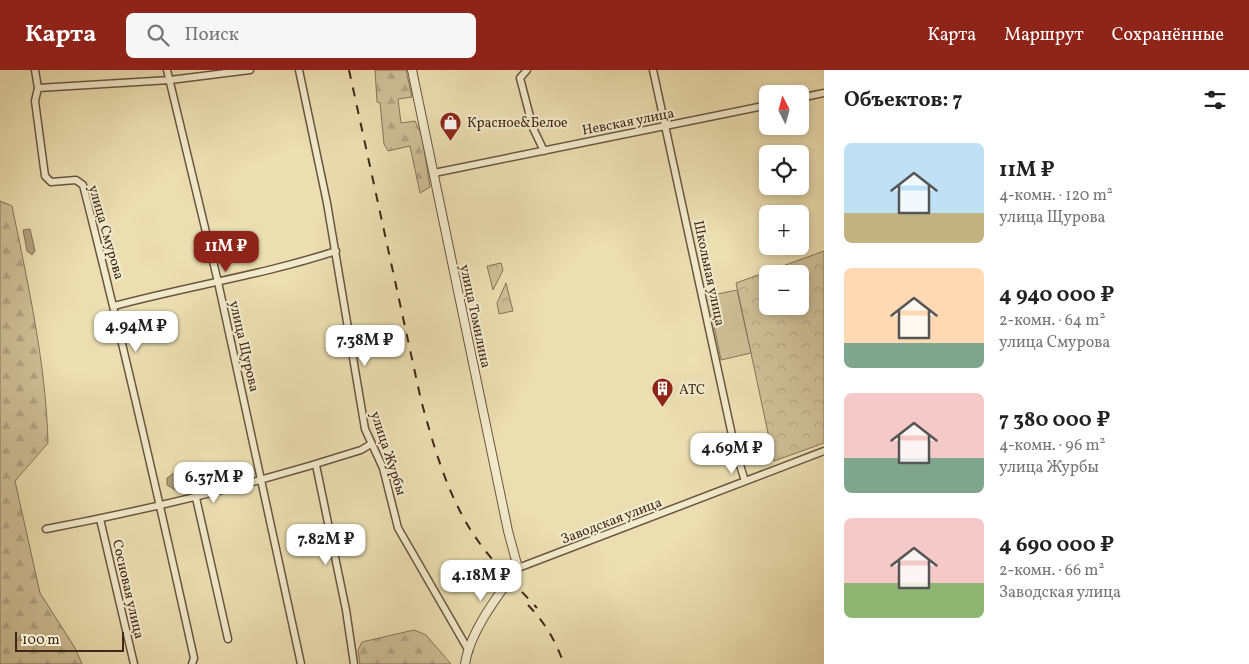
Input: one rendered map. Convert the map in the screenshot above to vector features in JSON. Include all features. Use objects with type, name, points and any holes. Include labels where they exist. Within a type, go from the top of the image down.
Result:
[{"type":"street","name":"улица Смурова","points":[[36,70],[38,88],[35,101],[45,176],[51,182],[76,180],[83,185],[114,306],[161,507],[194,658],[192,664]]},
{"type":"street","name":"улица Щурова","points":[[168,70],[218,282],[302,664]]},
{"type":"street","points":[[38,88],[170,80],[250,70]]},
{"type":"street","name":"улица Журбы","points":[[298,70],[336,252],[365,429],[383,468],[398,528],[468,651]]},
{"type":"street","name":"улица Томилина","points":[[412,70],[518,568]]},
{"type":"street","points":[[527,70],[520,78],[533,128],[544,151]]},
{"type":"street","name":"Школьная улица","points":[[653,70],[735,449],[745,481]]},
{"type":"street","points":[[809,96],[824,93]]},
{"type":"street","name":"Невская улица","points":[[434,173],[759,107]]},
{"type":"street","points":[[114,306],[162,293],[301,263],[336,252]]},
{"type":"street","points":[[46,529],[161,507],[262,481],[361,450],[371,444]]},
{"type":"street","name":"Заводская улица","points":[[518,568],[824,451]]},
{"type":"street","points":[[316,465],[346,610],[354,664]]},
{"type":"street","points":[[196,498],[228,639]]},
{"type":"street","name":"Сосновая улица","points":[[100,519],[134,664]]},
{"type":"street","points":[[465,664],[468,651],[497,596],[518,568]]},
{"type":"green space","points":[[375,70],[406,70],[412,97],[398,99],[401,123],[415,121],[422,136],[430,187],[420,193],[410,146],[388,151],[384,144],[380,103],[377,102]]},
{"type":"green space","points":[[0,201],[12,206],[35,324],[47,413],[48,443],[15,481],[40,593],[75,648],[82,664],[0,664]]},
{"type":"green space","points":[[824,251],[824,443],[774,461],[736,283],[759,275],[759,315],[809,315],[809,265],[786,265]]},
{"type":"green space","points":[[501,263],[503,270],[493,290],[487,266]]},
{"type":"green space","points":[[506,283],[513,311],[499,314],[497,303]]},
{"type":"green space","points":[[737,290],[751,353],[721,360],[708,296]]},
{"type":"green space","points":[[414,630],[426,635],[451,664],[360,664],[358,650],[362,642]]},
{"type":"shaded area","points":[[30,229],[35,251],[32,255],[27,251],[23,230]]},
{"type":"shaded area","points":[[186,471],[191,476],[194,486],[180,491],[167,485],[167,478],[175,472]]},
{"type":"railway","points":[[349,70],[421,400],[441,466],[461,514],[477,540],[501,570],[537,608]]},
{"type":"railway","points":[[528,605],[549,633],[564,664]]},
{"type":"place","name":"Красное&Белое","points":[[451,141]]},
{"type":"place","name":"АТС","points":[[663,408]]}]
